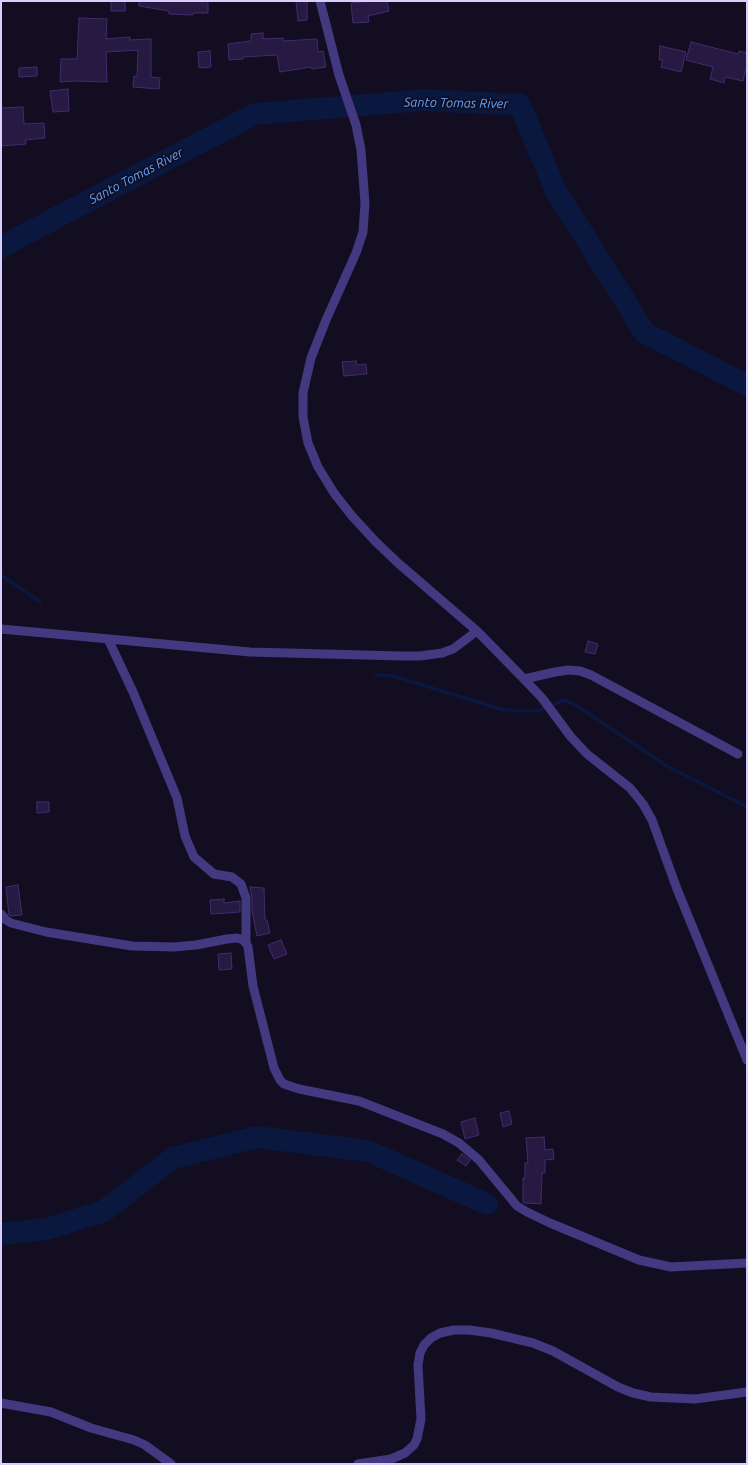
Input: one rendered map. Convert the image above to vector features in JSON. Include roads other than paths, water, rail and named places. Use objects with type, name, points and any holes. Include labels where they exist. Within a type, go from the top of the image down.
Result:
[{"type":"street","points":[[320,1],[339,75],[356,125],[361,150],[365,203],[363,232],[356,253],[311,358],[303,393],[303,417],[308,443],[318,467],[334,493],[352,516],[398,563],[476,631],[542,698],[571,737],[587,754],[630,788],[643,804],[652,820],[677,889],[747,1060]]},
{"type":"street","points":[[1,629],[250,652],[420,656],[442,653],[453,649],[476,631]]},
{"type":"street","points":[[108,639],[133,692],[177,798],[185,836],[194,856],[214,874],[232,877],[241,884],[246,898],[246,943],[255,993],[274,1068],[280,1080],[284,1084],[299,1089],[359,1101],[443,1134],[459,1143],[479,1160],[517,1206],[550,1223],[639,1260],[656,1265],[671,1267],[747,1263]]},
{"type":"street","points":[[524,679],[555,672],[569,670],[580,671],[591,675],[738,754]]},
{"type":"street","points":[[1,914],[6,920],[17,925],[68,936],[132,946],[174,947],[237,938],[246,943]]},
{"type":"street","points":[[358,1464],[391,1459],[405,1453],[414,1445],[417,1439],[421,1419],[418,1365],[420,1353],[424,1345],[431,1338],[440,1333],[454,1330],[469,1330],[491,1333],[533,1343],[571,1360],[611,1384],[633,1393],[651,1397],[694,1399],[747,1392]]},
{"type":"street","points":[[1,1403],[50,1412],[91,1428],[134,1440],[146,1445],[171,1464]]},
{"type":"waterway","name":"Santo Tomas River","points":[[1,247],[255,114],[424,100],[520,105],[555,189],[645,333],[747,385]]},
{"type":"waterway","points":[[1,575],[40,602]]},
{"type":"waterway","points":[[376,675],[393,676],[504,710],[537,711],[565,700],[582,709],[665,765],[747,807]]},
{"type":"waterway","points":[[1,1234],[47,1229],[104,1211],[173,1158],[257,1137],[368,1151],[487,1204]]}]
